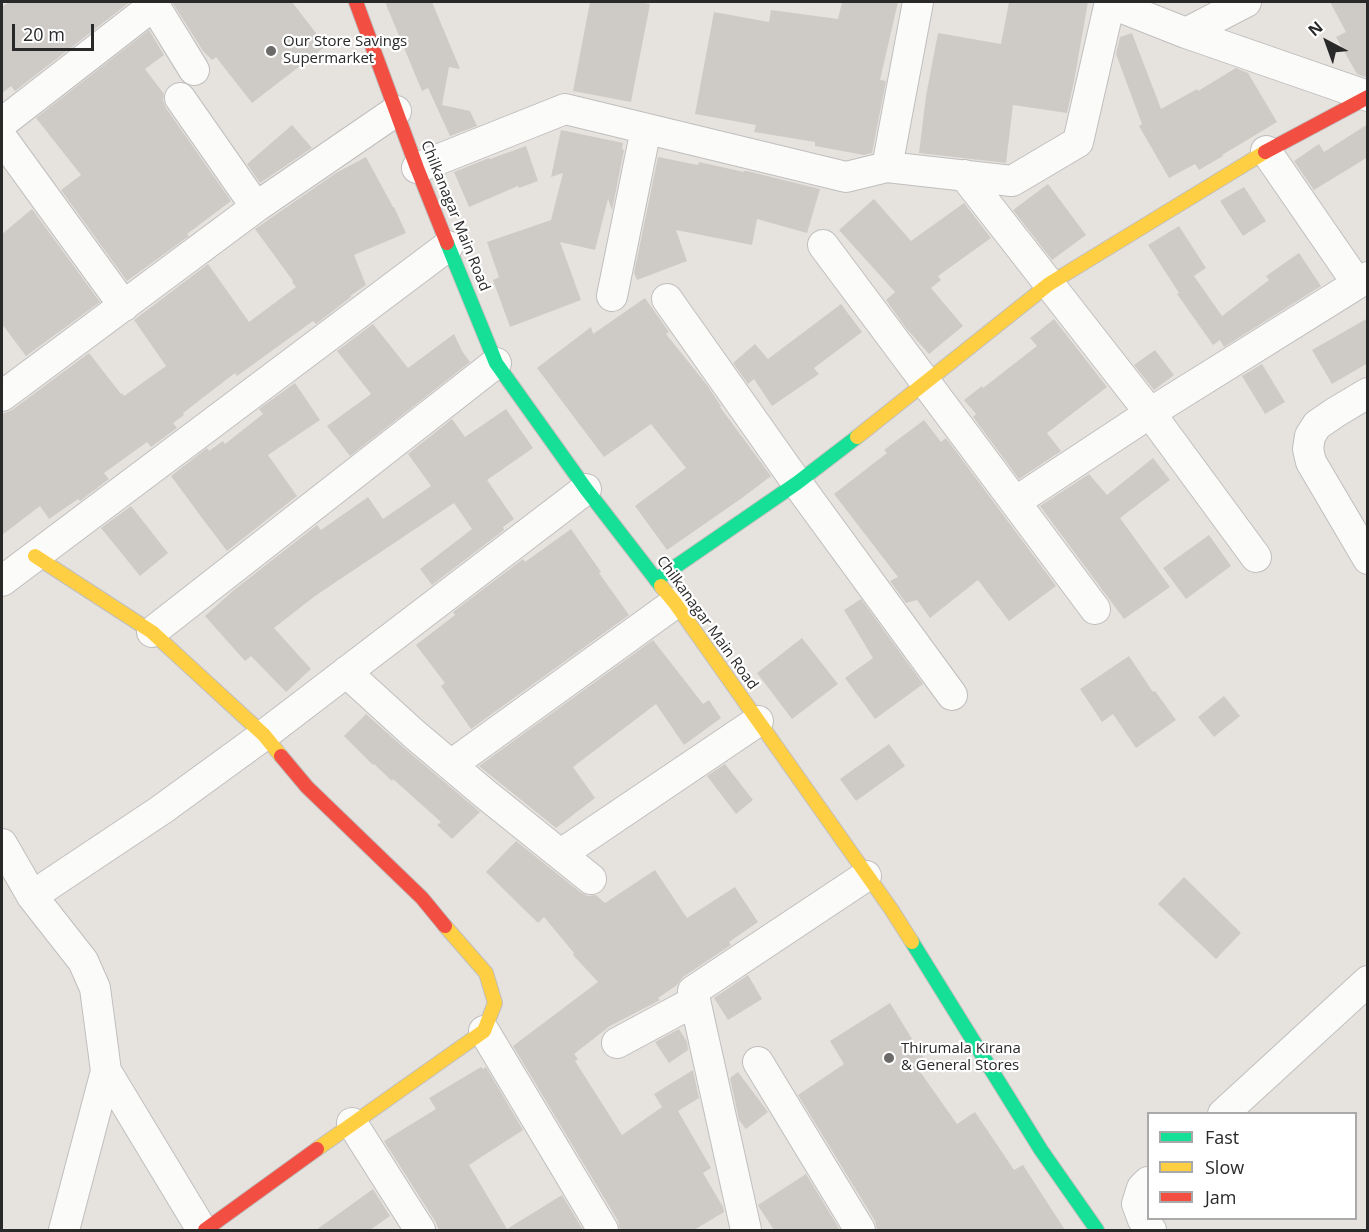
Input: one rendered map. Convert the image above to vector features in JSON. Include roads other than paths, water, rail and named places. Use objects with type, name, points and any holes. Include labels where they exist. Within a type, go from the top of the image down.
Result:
[{"type":"street","name":"Chilkanagar Main Road","points":[[356,2],[417,168],[496,363],[586,489],[675,603],[891,909],[1041,1150],[1097,1230]]},
{"type":"street","points":[[887,166],[918,2]]},
{"type":"street","points":[[417,168],[565,109],[846,177],[887,166],[1012,181],[1078,142],[1110,2],[1186,33],[1368,97]]},
{"type":"street","points":[[1186,33],[1246,2]]},
{"type":"street","points":[[2,123],[155,3],[194,70]]},
{"type":"street","points":[[656,580],[797,483],[1049,284],[1266,151],[1368,97]]},
{"type":"street","points":[[180,98],[256,207]]},
{"type":"street","points":[[2,396],[256,207],[396,111]]},
{"type":"street","points":[[612,296],[646,129]]},
{"type":"street","points":[[2,138],[124,306]]},
{"type":"street","points":[[1015,502],[1150,413],[1362,280],[1266,151]]},
{"type":"street","points":[[964,175],[1150,413],[1256,557]]},
{"type":"street","points":[[823,245],[1095,609]]},
{"type":"street","points":[[2,581],[448,246]]},
{"type":"street","points":[[667,299],[797,483],[952,694]]},
{"type":"street","points":[[152,632],[496,363]]},
{"type":"street","points":[[1368,393],[1317,425],[1310,436],[1308,449],[1311,462],[1368,559]]},
{"type":"street","points":[[32,897],[161,810],[264,735],[586,489]]},
{"type":"street","points":[[35,556],[152,632],[264,735],[307,787],[422,898],[486,973],[495,1003],[484,1031],[203,1230],[106,1071]]},
{"type":"street","points":[[451,765],[675,603]]},
{"type":"street","points":[[346,672],[414,734],[591,879]]},
{"type":"street","points":[[561,854],[758,721]]},
{"type":"street","points":[[2,844],[32,897],[83,961],[95,988],[106,1071],[64,1230]]},
{"type":"street","points":[[746,1230],[693,991],[866,876]]},
{"type":"street","points":[[1224,1112],[1368,981]]},
{"type":"street","points":[[617,1044],[695,1001]]},
{"type":"street","points":[[484,1031],[603,1230]]},
{"type":"street","points":[[758,1062],[860,1230]]},
{"type":"street","points":[[352,1123],[420,1230]]},
{"type":"street","points":[[1147,1184],[1142,1188],[1137,1204],[1143,1220],[1151,1230]]},
{"type":"place","name":"Our Store Savings Supermarket","points":[[271,51]]},
{"type":"place","name":"Thirumala Kirana & General Stores","points":[[889,1058]]}]
